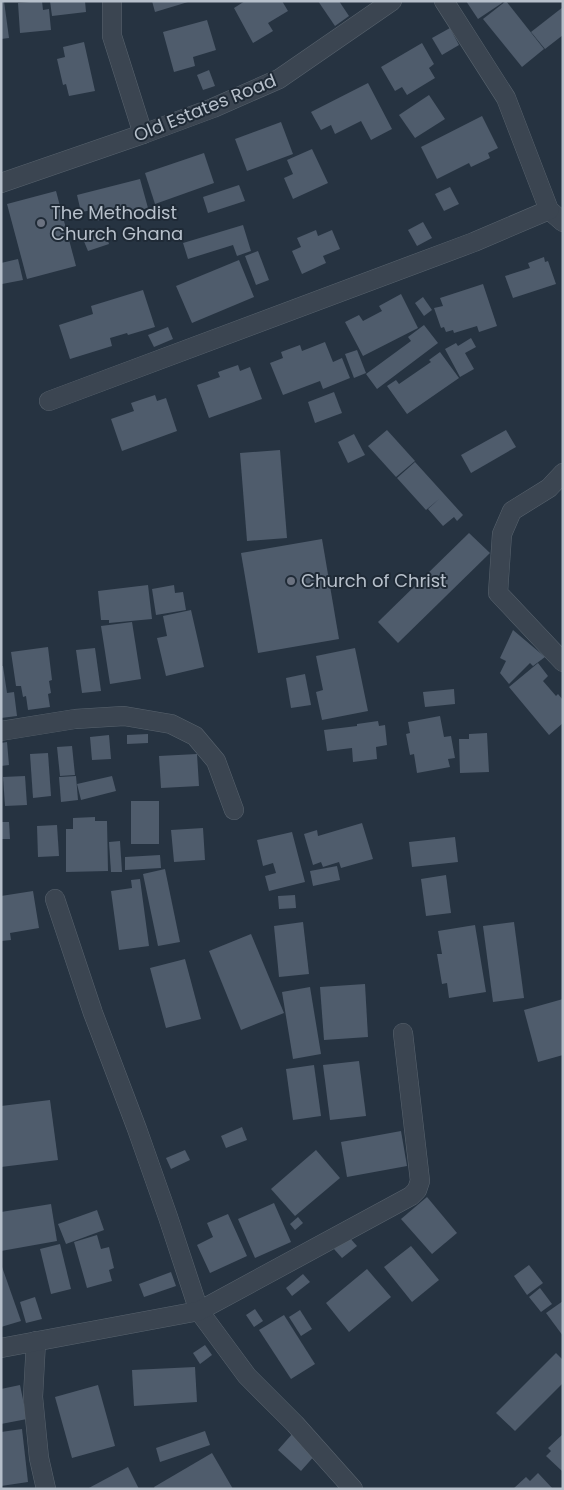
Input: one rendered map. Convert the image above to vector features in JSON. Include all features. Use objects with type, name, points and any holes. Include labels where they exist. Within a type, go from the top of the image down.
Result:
[{"type":"street","points":[[112,1],[112,36],[143,134]]},
{"type":"street","name":"Old Estates Road","points":[[1,183],[213,108],[279,79],[392,1]]},
{"type":"street","points":[[49,401],[474,242],[556,216],[506,98],[451,9],[444,1]]},
{"type":"street","points":[[563,473],[549,488],[512,511],[502,534],[498,593],[563,662]]},
{"type":"street","points":[[1,731],[75,719],[124,716],[171,724],[195,736],[216,761],[234,810]]},
{"type":"street","points":[[55,900],[93,1013],[162,1199],[199,1311],[246,1376],[295,1424],[353,1489]]},
{"type":"street","points":[[1,1348],[199,1311],[411,1196],[417,1190],[420,1180],[403,1033]]},
{"type":"street","points":[[36,1341],[33,1397],[39,1458],[46,1489]]},
{"type":"building","points":[[1,1],[4,1],[9,38],[1,39]]},
{"type":"building","points":[[42,1],[43,10],[49,9],[51,30],[20,33],[18,3]]},
{"type":"building","points":[[50,1],[85,1],[86,12],[52,16]]},
{"type":"building","points":[[152,1],[187,1],[188,2],[155,12]]},
{"type":"building","points":[[245,1],[282,1],[288,11],[268,23],[273,31],[253,43],[234,8]]},
{"type":"building","points":[[318,1],[339,1],[349,16],[335,26]]},
{"type":"building","points":[[466,1],[501,1],[502,3],[478,19]]},
{"type":"building","points":[[506,1],[544,49],[522,67],[483,19]]},
{"type":"building","points":[[563,7],[563,35],[545,49],[531,32]]},
{"type":"building","points":[[207,20],[216,50],[193,57],[195,66],[174,72],[163,32]]},
{"type":"building","points":[[450,28],[459,45],[442,55],[432,38]]},
{"type":"building","points":[[84,42],[95,91],[69,96],[66,84],[63,85],[57,59],[65,57],[63,47]]},
{"type":"building","points":[[422,43],[434,64],[429,68],[435,78],[407,95],[402,87],[395,91],[381,67]]},
{"type":"building","points":[[209,70],[215,86],[203,90],[197,75]]},
{"type":"building","points":[[368,83],[392,129],[371,140],[361,121],[335,134],[331,125],[321,130],[311,112]]},
{"type":"building","points":[[429,95],[445,119],[415,138],[399,115]]},
{"type":"building","points":[[482,116],[498,148],[488,153],[490,158],[471,167],[469,163],[437,179],[421,147]]},
{"type":"building","points":[[281,122],[293,154],[247,171],[235,139]]},
{"type":"building","points":[[312,149],[328,183],[293,199],[284,178],[293,174],[287,160]]},
{"type":"building","points":[[204,153],[214,183],[155,204],[145,173]]},
{"type":"building","points":[[140,179],[148,208],[96,221],[93,210],[81,212],[77,195]]},
{"type":"building","points":[[239,185],[245,201],[208,213],[203,197]]},
{"type":"building","points":[[450,187],[459,204],[444,211],[435,194]]},
{"type":"building","points":[[56,191],[76,266],[27,279],[7,204]]},
{"type":"building","points":[[423,222],[432,238],[417,246],[408,230]]},
{"type":"building","points":[[243,225],[251,251],[237,256],[233,245],[188,259],[183,243]]},
{"type":"building","points":[[316,230],[318,236],[332,230],[340,249],[323,256],[326,263],[302,274],[292,251],[301,247],[297,238]]},
{"type":"building","points":[[105,232],[109,244],[88,251],[83,239]]},
{"type":"building","points":[[258,251],[269,280],[256,285],[245,256]]},
{"type":"building","points":[[544,257],[545,262],[548,261],[556,284],[513,298],[505,276],[530,268],[528,263]]},
{"type":"building","points":[[18,259],[23,280],[2,284],[1,263]]},
{"type":"building","points":[[239,260],[254,297],[192,323],[176,286]]},
{"type":"building","points":[[483,284],[497,326],[479,332],[477,326],[454,333],[453,330],[446,332],[444,327],[441,328],[434,308],[443,306],[440,298]]},
{"type":"building","points":[[143,290],[155,327],[110,338],[112,346],[70,359],[59,325],[93,314],[91,306]]},
{"type":"building","points":[[401,294],[418,328],[363,356],[345,322],[359,315],[363,321],[382,311],[379,306]]},
{"type":"building","points":[[423,297],[432,310],[424,316],[415,303]]},
{"type":"building","points":[[424,325],[438,343],[377,389],[366,374],[411,341],[408,337]]},
{"type":"building","points":[[168,327],[173,339],[154,347],[148,335]]},
{"type":"building","points":[[471,338],[476,347],[465,353],[474,369],[460,377],[445,349],[456,343],[458,346]]},
{"type":"building","points":[[325,342],[333,362],[342,358],[350,378],[323,389],[320,381],[283,395],[270,363],[283,358],[281,352],[300,345],[302,351]]},
{"type":"building","points":[[357,350],[366,373],[354,378],[345,354]]},
{"type":"building","points":[[440,352],[459,378],[407,414],[387,386],[396,380],[399,384],[431,362],[429,360]]},
{"type":"building","points":[[238,365],[240,371],[250,367],[262,399],[209,418],[197,385],[220,377],[218,372]]},
{"type":"building","points":[[334,392],[342,413],[315,423],[308,402]]},
{"type":"building","points":[[155,395],[157,401],[166,398],[177,431],[122,451],[111,419],[134,411],[131,403]]},
{"type":"building","points":[[387,430],[415,461],[396,477],[368,446]]},
{"type":"building","points":[[506,430],[516,447],[471,473],[461,455]]},
{"type":"building","points":[[354,434],[365,455],[348,463],[338,442]]},
{"type":"building","points":[[280,450],[287,538],[247,541],[240,453]]},
{"type":"building","points":[[415,462],[463,515],[457,521],[454,517],[443,526],[428,509],[439,499],[426,510],[397,478]]},
{"type":"building","points":[[469,533],[490,553],[398,643],[378,622]]},
{"type":"building","points":[[322,539],[339,639],[258,653],[241,553]]},
{"type":"building","points":[[148,585],[152,619],[109,623],[109,620],[101,620],[98,591]]},
{"type":"building","points":[[174,585],[175,593],[183,592],[186,610],[156,615],[152,589]]},
{"type":"building","points":[[191,610],[204,667],[166,676],[157,638],[167,636],[163,616]]},
{"type":"building","points":[[132,622],[141,679],[110,684],[101,626]]},
{"type":"building","points":[[513,630],[545,657],[533,666],[530,663],[509,684],[500,673],[506,661],[500,658]]},
{"type":"building","points":[[48,647],[52,680],[49,681],[51,693],[48,694],[50,707],[28,710],[26,696],[23,697],[21,686],[16,686],[11,652]]},
{"type":"building","points":[[95,648],[101,691],[82,693],[76,650]]},
{"type":"building","points":[[355,648],[368,711],[322,720],[316,692],[323,690],[316,656]]},
{"type":"building","points":[[538,663],[548,676],[543,681],[556,696],[558,694],[563,700],[563,723],[549,735],[509,687]]},
{"type":"building","points":[[1,666],[3,666],[7,693],[14,692],[17,716],[1,718]]},
{"type":"building","points":[[305,674],[311,705],[291,708],[286,678]]},
{"type":"building","points":[[454,689],[455,704],[425,707],[423,692]]},
{"type":"building","points":[[440,716],[444,737],[451,736],[455,758],[448,759],[450,767],[417,773],[414,754],[410,755],[406,734],[410,733],[408,722]]},
{"type":"building","points":[[378,721],[379,726],[385,725],[387,745],[376,747],[377,759],[353,762],[352,748],[327,751],[324,730]]},
{"type":"building","points":[[487,733],[489,772],[460,773],[459,739],[469,739],[469,734]]},
{"type":"building","points":[[148,734],[148,743],[127,744],[127,735]]},
{"type":"building","points":[[109,735],[111,759],[92,760],[90,737]]},
{"type":"building","points":[[7,742],[9,765],[1,766],[1,743]]},
{"type":"building","points":[[72,746],[75,775],[60,776],[57,747]]},
{"type":"building","points":[[48,753],[51,796],[33,798],[30,754]]},
{"type":"building","points":[[197,754],[199,786],[161,788],[159,756]]},
{"type":"building","points":[[25,776],[27,805],[5,806],[3,777]]},
{"type":"building","points":[[76,776],[78,800],[61,802],[59,777]]},
{"type":"building","points":[[112,776],[116,791],[81,800],[77,784]]},
{"type":"building","points":[[131,801],[159,801],[159,844],[131,844]]},
{"type":"building","points":[[95,817],[95,821],[107,821],[108,871],[66,872],[66,829],[73,829],[73,818]]},
{"type":"building","points":[[1,822],[9,822],[10,839],[1,839]]},
{"type":"building","points":[[362,823],[373,859],[341,868],[339,862],[323,867],[321,862],[313,865],[304,834],[317,830],[318,836]]},
{"type":"building","points":[[57,825],[59,856],[38,857],[37,826]]},
{"type":"building","points":[[203,828],[205,860],[174,862],[171,830]]},
{"type":"building","points":[[292,832],[305,882],[269,891],[265,876],[276,873],[273,863],[263,866],[257,840]]},
{"type":"building","points":[[455,837],[458,862],[412,867],[409,842]]},
{"type":"building","points":[[120,841],[122,872],[111,872],[109,842]]},
{"type":"building","points":[[160,855],[161,868],[125,870],[125,857]]},
{"type":"building","points":[[337,866],[340,880],[313,886],[310,871]]},
{"type":"building","points":[[165,869],[180,942],[158,946],[143,874]]},
{"type":"building","points":[[446,875],[451,913],[426,916],[421,879]]},
{"type":"building","points":[[140,879],[149,946],[119,950],[111,891],[132,888],[131,880]]},
{"type":"building","points":[[33,891],[39,928],[10,933],[11,940],[1,941],[1,896]]},
{"type":"building","points":[[295,895],[296,908],[279,909],[278,896]]},
{"type":"building","points":[[303,922],[309,974],[279,977],[274,926]]},
{"type":"building","points":[[514,922],[524,998],[493,1002],[483,926]]},
{"type":"building","points":[[475,925],[486,992],[449,998],[447,983],[442,984],[437,954],[442,954],[438,931]]},
{"type":"building","points":[[251,934],[284,1013],[241,1030],[209,951]]},
{"type":"building","points":[[185,959],[201,1019],[166,1028],[150,968]]},
{"type":"building","points":[[365,984],[368,1037],[324,1040],[320,987]]},
{"type":"building","points":[[310,987],[321,1054],[293,1059],[282,992]]},
{"type":"building","points":[[563,999],[563,1055],[538,1062],[524,1010]]},
{"type":"building","points":[[359,1061],[366,1116],[330,1120],[323,1065]]},
{"type":"building","points":[[314,1065],[321,1116],[293,1120],[286,1069]]},
{"type":"building","points":[[50,1100],[58,1160],[1,1167],[1,1106]]},
{"type":"building","points":[[242,1127],[247,1140],[226,1148],[221,1136]]},
{"type":"building","points":[[401,1131],[407,1166],[347,1177],[341,1142]]},
{"type":"building","points":[[185,1150],[190,1160],[171,1169],[166,1158]]},
{"type":"building","points":[[316,1150],[340,1178],[295,1216],[271,1189]]},
{"type":"building","points":[[427,1197],[457,1233],[432,1254],[401,1219]]},
{"type":"building","points":[[274,1203],[291,1242],[255,1258],[238,1219]]},
{"type":"building","points":[[51,1204],[57,1241],[1,1251],[1,1212]]},
{"type":"building","points":[[97,1210],[104,1230],[66,1244],[58,1224]]},
{"type":"building","points":[[228,1214],[247,1256],[210,1273],[197,1245],[213,1237],[207,1223]]},
{"type":"building","points":[[298,1217],[303,1223],[295,1230],[290,1224]]},
{"type":"building","points":[[97,1235],[101,1249],[109,1247],[114,1268],[109,1270],[112,1281],[87,1288],[74,1242]]},
{"type":"building","points":[[349,1237],[357,1246],[342,1258],[334,1249]]},
{"type":"building","points":[[60,1244],[71,1289],[51,1294],[40,1249]]},
{"type":"building","points":[[411,1246],[439,1280],[412,1302],[384,1267]]},
{"type":"building","points":[[1,1264],[21,1321],[1,1327]]},
{"type":"building","points":[[529,1265],[543,1283],[527,1295],[514,1276]]},
{"type":"building","points":[[367,1269],[391,1297],[349,1332],[326,1303]]},
{"type":"building","points":[[171,1272],[176,1286],[144,1297],[139,1284]]},
{"type":"building","points":[[303,1274],[310,1282],[292,1296],[286,1288]]},
{"type":"building","points":[[540,1288],[552,1304],[541,1312],[529,1297]]},
{"type":"building","points":[[35,1297],[42,1319],[26,1323],[20,1302]]},
{"type":"building","points":[[563,1301],[563,1336],[546,1313]]},
{"type":"building","points":[[255,1309],[263,1321],[254,1327],[246,1315]]},
{"type":"building","points":[[300,1310],[312,1329],[301,1336],[289,1317]]},
{"type":"building","points":[[284,1315],[315,1364],[291,1379],[259,1330]]},
{"type":"building","points":[[205,1345],[212,1355],[200,1364],[193,1353]]},
{"type":"building","points":[[556,1353],[563,1360],[563,1383],[515,1431],[496,1413]]},
{"type":"building","points":[[195,1367],[197,1402],[134,1406],[132,1370]]},
{"type":"building","points":[[20,1385],[27,1419],[1,1424],[1,1389]]},
{"type":"building","points":[[98,1385],[115,1446],[72,1458],[55,1397]]},
{"type":"building","points":[[22,1429],[28,1482],[1,1486],[1,1432]]},
{"type":"building","points":[[205,1431],[210,1445],[160,1462],[156,1448]]},
{"type":"building","points":[[293,1433],[316,1454],[301,1471],[278,1450]]},
{"type":"building","points":[[563,1434],[563,1472],[546,1456],[551,1451],[548,1448]]},
{"type":"building","points":[[212,1453],[233,1489],[155,1489],[154,1487]]},
{"type":"building","points":[[128,1467],[139,1489],[87,1489]]},
{"type":"building","points":[[538,1473],[553,1489],[513,1489],[526,1477],[530,1481]]},
{"type":"place","name":"The Methodist Church Ghana","points":[[41,223]]},
{"type":"place","name":"Church of Christ","points":[[291,581]]}]
